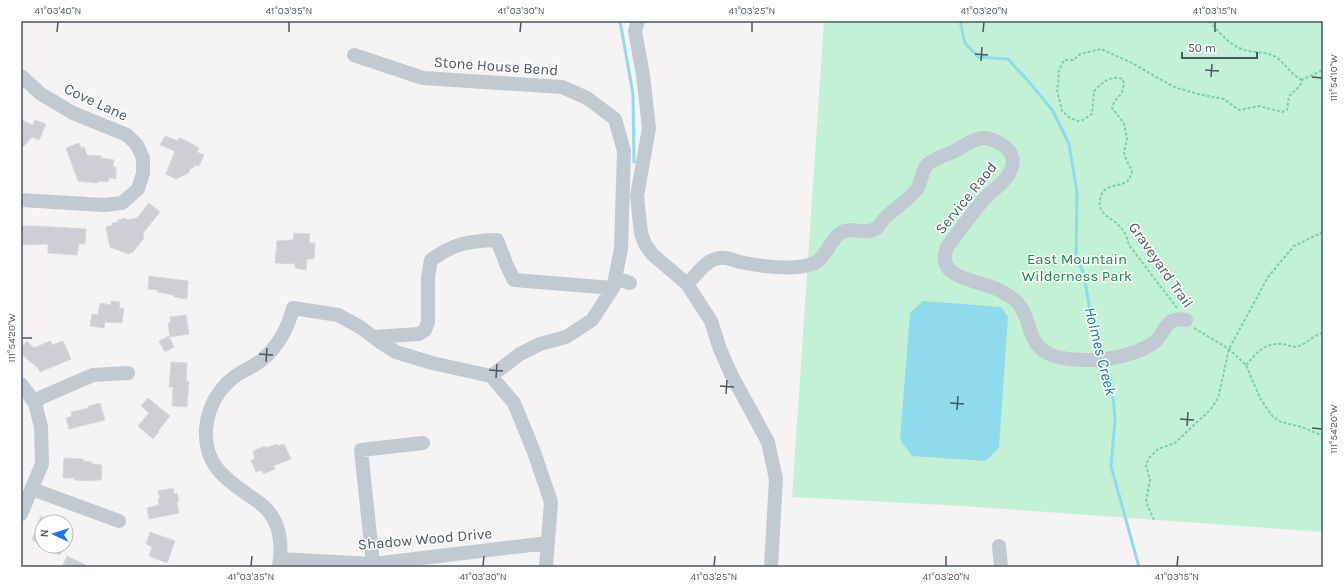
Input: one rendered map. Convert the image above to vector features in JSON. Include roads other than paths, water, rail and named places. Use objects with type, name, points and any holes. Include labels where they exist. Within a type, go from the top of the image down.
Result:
[{"type":"street","points":[[638,21],[635,31],[643,74],[649,128],[637,196],[641,233],[645,244],[652,254],[687,284],[711,321],[720,349],[731,374],[768,442],[776,479],[771,567]]},
{"type":"street","name":"Stone House Bend","points":[[354,55],[423,78],[562,87],[587,98],[615,119],[624,151],[620,249],[614,283],[592,320],[566,337],[540,344],[520,354],[491,376]]},
{"type":"street","name":"Cove Lane","points":[[21,76],[41,94],[73,113],[127,135],[137,145],[143,158],[143,173],[138,189],[122,204],[104,205],[21,200]]},
{"type":"street","name":"Service Raod","points":[[687,284],[708,262],[718,258],[726,258],[739,262],[766,266],[784,267],[812,264],[820,259],[834,239],[842,232],[849,230],[866,232],[878,226],[917,188],[921,176],[928,164],[974,140],[983,137],[999,142],[1006,148],[1013,160],[1012,167],[1009,174],[986,197],[947,247],[944,262],[945,266],[951,272],[995,288],[1013,299],[1019,304],[1032,338],[1036,344],[1042,350],[1061,358],[1112,358],[1140,350],[1154,343],[1172,321],[1179,318],[1186,320]]},
{"type":"street","points":[[373,337],[419,334],[425,330],[428,322],[428,277],[431,260],[443,251],[470,241],[497,240],[514,280],[630,283]]},
{"type":"street","points":[[280,563],[279,536],[273,517],[263,506],[224,478],[214,464],[207,447],[206,429],[214,401],[225,384],[232,378],[262,360],[276,346],[287,328],[293,308],[338,315],[360,327],[396,352],[432,363],[491,376],[514,403],[534,452],[550,502],[546,567]]},
{"type":"street","points":[[35,403],[42,397],[93,375],[128,373]]},
{"type":"street","points":[[21,384],[35,403],[41,427],[42,464],[21,514]]},
{"type":"street","points":[[373,564],[361,450],[424,443]]},
{"type":"street","points":[[32,489],[119,521]]},
{"type":"street","name":"Shadow Wood Drive","points":[[280,563],[373,564],[548,543]]},
{"type":"street","points":[[998,546],[1001,567]]},
{"type":"water","points":[[923,301],[1001,307],[1008,317],[999,448],[985,461],[912,456],[900,440],[910,313]]},
{"type":"waterway","points":[[620,21],[633,94],[634,162]]},
{"type":"waterway","name":"Holmes Creek","points":[[960,21],[965,43],[978,57],[1008,59],[1030,83],[1053,111],[1069,144],[1077,192],[1076,258],[1084,274],[1092,325],[1102,355]]},
{"type":"waterway","name":"Holmes Creek","points":[[1105,363],[1112,384],[1115,420],[1111,466],[1139,567]]},
{"type":"park label","name":"East Mountain Wilderness Park","points":[[1077,268]]}]
